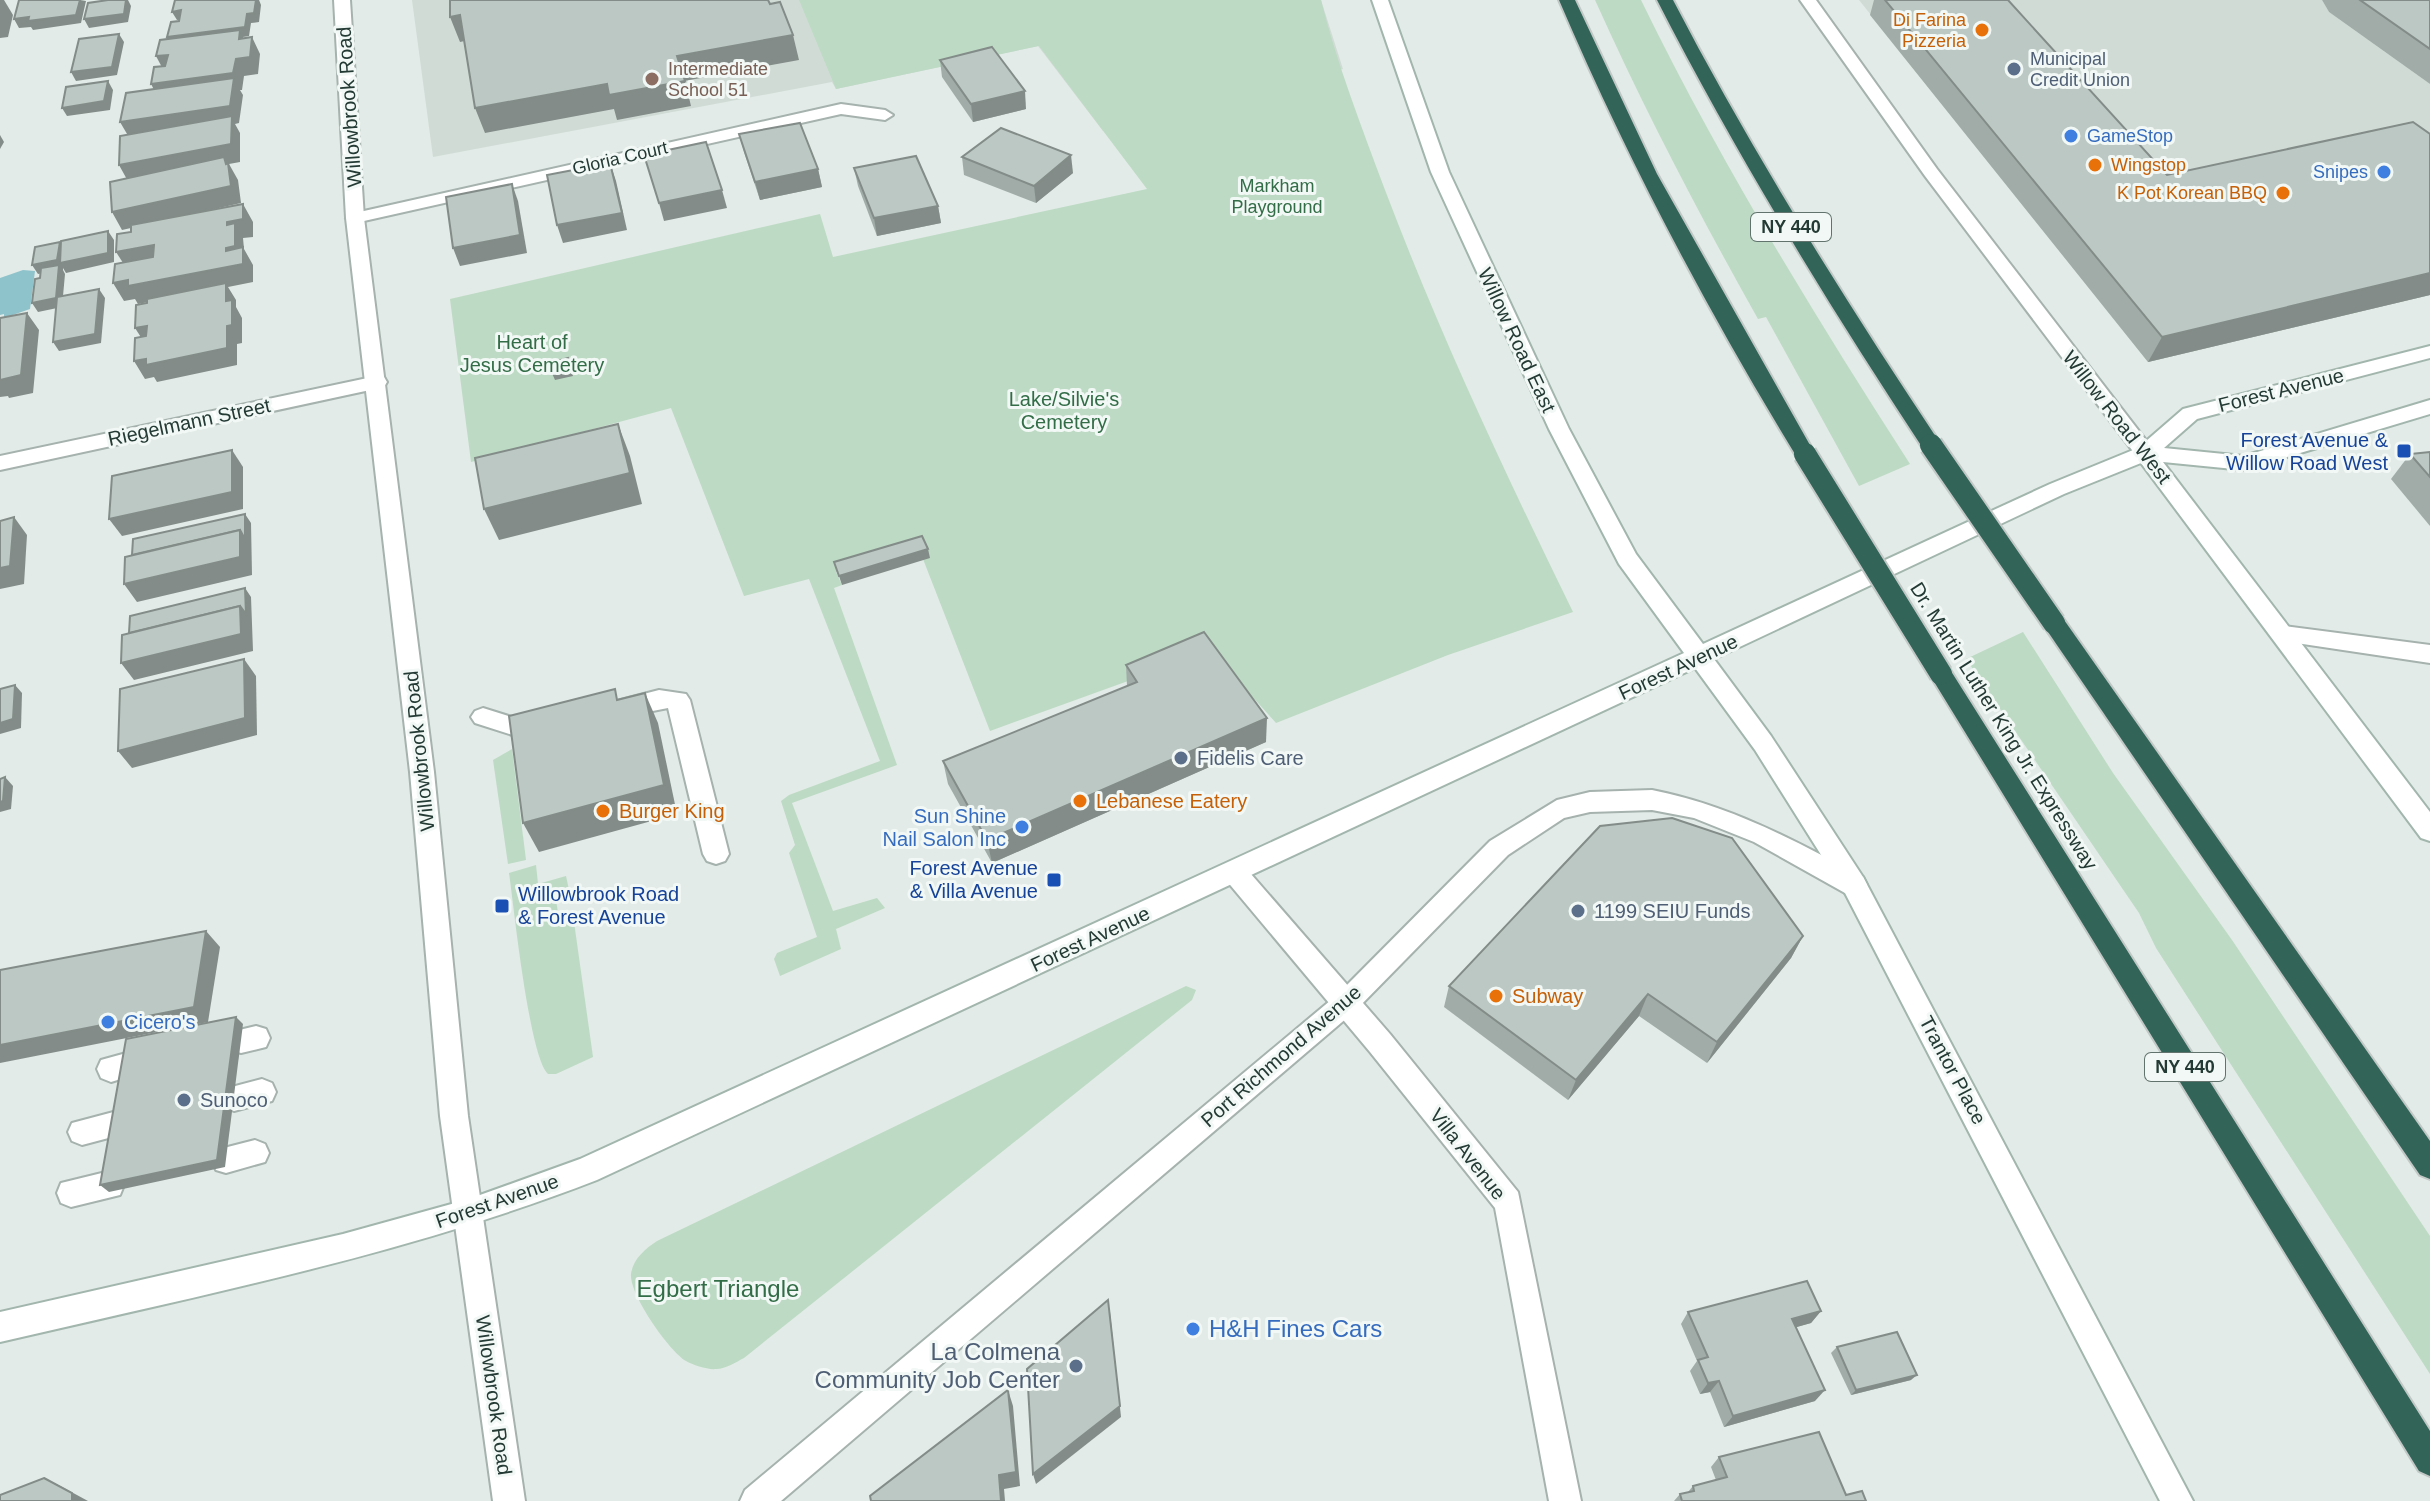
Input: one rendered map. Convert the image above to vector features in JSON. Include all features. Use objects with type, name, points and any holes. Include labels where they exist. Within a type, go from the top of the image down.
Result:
[{"type":"highway","name":"Dr. Martin Luther King Jr. Expressway","points":[[1567,0],[1656,190],[1805,454],[2430,1460]]},
{"type":"highway","name":"NY 440","points":[[1665,0],[1753,165],[1861,339],[1931,445],[2430,1165]]},
{"type":"street","name":"Willowbrook Road","points":[[342,0],[355,218],[422,772],[466,1214],[509,1501]]},
{"type":"street","name":"Willow Road East","points":[[1380,0],[1446,185],[1559,429],[1627,558],[1701,656]]},
{"type":"street","name":"Willow Road West","points":[[1808,0],[1885,113],[1964,220],[2284,634],[2430,831]]},
{"type":"street","name":"Gloria Court","points":[[355,218],[841,109],[885,115]]},
{"type":"street","name":"Forest Avenue","points":[[0,1327],[321,1254],[466,1214],[587,1170],[1235,873],[2057,489],[2145,453],[2190,414],[2430,352]]},
{"type":"street","name":"Riegelmann Street","points":[[0,463],[377,382]]},
{"type":"street","name":"Forest Avenue","points":[[2145,453],[2244,463],[2430,407]]},
{"type":"street","points":[[2284,634],[2430,654]]},
{"type":"street","name":"Trantor Place","points":[[1701,656],[1763,743],[1854,885],[2177,1501]]},
{"type":"street","points":[[588,717],[659,699],[678,700],[716,854]]},
{"type":"street","points":[[483,717],[531,732],[559,725]]},
{"type":"street","name":"Port Richmond Avenue","points":[[756,1501],[1346,1003],[1499,848],[1557,810],[1590,802],[1652,800],[1697,809],[1763,835],[1854,885]]},
{"type":"street","name":"Villa Avenue","points":[[1235,873],[1346,1003],[1508,1202],[1565,1501]]},
{"type":"street","points":[[234,1098],[262,1092]]},
{"type":"street","points":[[82,1132],[121,1123]]},
{"type":"street","points":[[226,1160],[255,1153]]},
{"type":"street","points":[[71,1193],[110,1185]]},
{"type":"shaded area","name":"Intermediate School 51","points":[[412,0],[1321,0],[1343,69],[1103,131],[1038,46],[836,89],[832,82],[433,157]]},
{"type":"shaded area","points":[[1859,0],[2322,0],[2329,12],[2430,84],[2430,295],[2148,362]]},
{"type":"green space","points":[[799,0],[1321,0],[1359,120],[1428,298],[1498,456],[1573,612],[1448,655],[1276,723],[1211,651],[990,731],[923,559],[836,572],[842,585],[834,588],[897,765],[792,803],[833,911],[877,898],[885,908],[836,929],[841,949],[780,976],[774,959],[777,953],[817,937],[789,853],[795,845],[781,801],[789,795],[880,761],[809,579],[744,596],[671,408],[471,462],[450,299],[820,214],[833,257],[1147,189],[1039,46],[836,89]]},
{"type":"green space","points":[[1595,0],[1641,0],[1703,120],[1769,236],[1910,464],[1859,486],[1766,317],[1758,319],[1715,240]]},
{"type":"green space","points":[[2023,632],[2113,773],[2232,940],[2430,1236],[2430,1374],[2156,948],[2139,913],[1966,659]]},
{"type":"green space","points":[[512,749],[526,860],[508,864],[493,760]]},
{"type":"green space","points":[[536,865],[538,884],[566,876],[569,890],[555,894],[560,925],[574,922],[593,1057],[556,1074],[548,1074],[535,1040],[523,980],[509,873]]},
{"type":"green space","name":"Egbert Triangle","points":[[1186,986],[1196,990],[1192,1000],[744,1358],[720,1369],[689,1363],[670,1346],[643,1308],[631,1274],[640,1255],[657,1241]]},
{"type":"water","points":[[23,270],[35,271],[30,309],[4,318],[4,314],[0,315],[0,278]]},
{"type":"building","points":[[19,0],[80,0],[76,15],[28,21],[29,17],[14,19]]},
{"type":"building","points":[[126,0],[124,14],[84,19],[88,3]]},
{"type":"building","points":[[175,0],[256,0],[254,13],[247,14],[245,27],[167,37],[171,22],[179,21],[181,10],[172,12]]},
{"type":"building","points":[[450,0],[768,0],[770,4],[780,2],[793,35],[677,56],[685,81],[609,95],[607,84],[475,108],[460,15],[450,17]]},
{"type":"building","points":[[1885,0],[2008,0],[2167,175],[2413,122],[2430,134],[2430,273],[2162,337]]},
{"type":"building","points":[[2360,0],[2430,0],[2430,49]]},
{"type":"building","points":[[240,30],[239,39],[252,37],[250,57],[236,59],[233,73],[151,84],[154,67],[165,66],[168,55],[156,56],[160,40]]},
{"type":"building","points":[[119,34],[112,67],[71,72],[79,39]]},
{"type":"building","points":[[992,47],[1025,91],[971,104],[940,60]]},
{"type":"building","points":[[234,78],[230,106],[120,122],[126,93]]},
{"type":"building","points":[[108,81],[104,101],[62,108],[66,87]]},
{"type":"building","points":[[232,116],[231,144],[119,165],[120,136]]},
{"type":"building","points":[[800,123],[818,169],[755,182],[739,134]]},
{"type":"building","points":[[1001,128],[1071,155],[1034,186],[962,157]]},
{"type":"building","points":[[706,142],[722,190],[659,203],[644,155]]},
{"type":"building","points":[[916,156],[938,206],[874,218],[854,168]]},
{"type":"building","points":[[224,157],[228,163],[231,186],[112,212],[110,182]]},
{"type":"building","points":[[610,163],[622,213],[557,225],[547,175]]},
{"type":"building","points":[[512,184],[520,235],[453,248],[446,197]]},
{"type":"building","points":[[243,204],[243,219],[227,222],[227,225],[235,223],[235,246],[226,248],[226,251],[243,247],[243,264],[128,286],[128,280],[113,283],[115,264],[153,257],[154,245],[116,252],[117,234],[131,232],[131,225]]},
{"type":"building","points":[[108,231],[108,253],[60,263],[61,241]]},
{"type":"building","points":[[60,242],[57,260],[32,265],[35,247]]},
{"type":"building","points":[[59,265],[56,298],[32,303],[35,279],[40,278],[41,268]]},
{"type":"building","points":[[226,283],[226,301],[232,300],[232,325],[227,326],[227,348],[146,365],[146,359],[134,361],[135,338],[146,336],[147,326],[135,328],[136,305],[147,303],[147,299]]},
{"type":"building","points":[[99,289],[95,334],[53,342],[57,297]]},
{"type":"building","points":[[27,313],[21,375],[0,380],[0,318]]},
{"type":"building","points":[[568,358],[570,366],[551,371],[550,363]]},
{"type":"building","points":[[618,424],[630,473],[484,509],[475,458]]},
{"type":"building","points":[[232,450],[232,492],[109,519],[112,476]]},
{"type":"building","points":[[2430,452],[2430,477],[2410,454]]},
{"type":"building","points":[[245,514],[245,539],[240,530],[132,555],[133,539]]},
{"type":"building","points":[[14,517],[10,566],[0,568],[0,521]]},
{"type":"building","points":[[240,530],[240,557],[124,584],[125,557]]},
{"type":"building","points":[[922,536],[928,549],[839,576],[834,562]]},
{"type":"building","points":[[245,588],[246,614],[240,606],[129,633],[130,616]]},
{"type":"building","points":[[240,606],[241,634],[121,663],[122,635]]},
{"type":"building","points":[[1204,632],[1267,718],[987,840],[943,761],[1137,682],[1126,665]]},
{"type":"building","points":[[244,659],[245,718],[118,751],[120,689]]},
{"type":"building","points":[[15,685],[13,719],[0,723],[0,689]]},
{"type":"building","points":[[615,689],[617,700],[645,693],[664,785],[523,823],[509,716]]},
{"type":"building","points":[[5,777],[3,801],[0,802],[0,779]]},
{"type":"building","points":[[1672,818],[1732,838],[1803,936],[1717,1042],[1648,994],[1576,1080],[1449,986],[1600,826]]},
{"type":"building","points":[[206,931],[194,1007],[0,1045],[0,970]]},
{"type":"building","points":[[236,1017],[217,1160],[100,1185],[126,1039]]},
{"type":"building","points":[[1807,1281],[1821,1311],[1792,1319],[1825,1390],[1733,1416],[1719,1381],[1708,1383],[1698,1360],[1708,1357],[1688,1312]]},
{"type":"building","points":[[1108,1300],[1120,1406],[1033,1474],[1027,1369]]},
{"type":"building","points":[[1897,1332],[1917,1375],[1856,1390],[1837,1347]]},
{"type":"building","points":[[1008,1390],[1016,1472],[999,1475],[1001,1501],[871,1501],[870,1496]]},
{"type":"building","points":[[1819,1432],[1846,1495],[1862,1491],[1866,1501],[1682,1501],[1680,1494],[1694,1491],[1693,1486],[1727,1477],[1719,1457]]},
{"type":"building","points":[[44,1478],[72,1493],[72,1501],[0,1501],[0,1495]]},
{"type":"place","name":"Di Farina Pizzeria","points":[[1982,30]]},
{"type":"place","name":"Municipal Credit Union","points":[[2014,69]]},
{"type":"place","name":"Intermediate School 51","points":[[652,79]]},
{"type":"place","name":"GameStop","points":[[2071,136]]},
{"type":"place","name":"Wingstop","points":[[2095,165]]},
{"type":"place","name":"Snipes","points":[[2384,172]]},
{"type":"place","name":"K Pot Korean BBQ","points":[[2283,193]]},
{"type":"place","name":"Forest Avenue & Willow Road West","points":[[2404,451]]},
{"type":"place","name":"Fidelis Care","points":[[1181,758]]},
{"type":"place","name":"Lebanese Eatery","points":[[1080,801]]},
{"type":"place","name":"Burger King","points":[[603,811]]},
{"type":"place","name":"Sun Shine Nail Salon Inc","points":[[1022,827]]},
{"type":"place","name":"Forest Avenue & Villa Avenue","points":[[1054,880]]},
{"type":"place","name":"Willowbrook Road & Forest Avenue","points":[[502,906]]},
{"type":"place","name":"1199 SEIU Funds","points":[[1578,911]]},
{"type":"place","name":"Subway","points":[[1496,996]]},
{"type":"place","name":"Cicero's","points":[[108,1022]]},
{"type":"place","name":"Sunoco","points":[[184,1100]]},
{"type":"place","name":"H&H Fines Cars","points":[[1193,1329]]},
{"type":"place","name":"La Colmena Community Job Center","points":[[1076,1366]]},
{"type":"park label","name":"Markham Playground","points":[[1277,196]]},
{"type":"park label","name":"Heart of Jesus Cemetery","points":[[532,354]]},
{"type":"park label","name":"Lake/Silvie's Cemetery","points":[[1064,410]]}]
